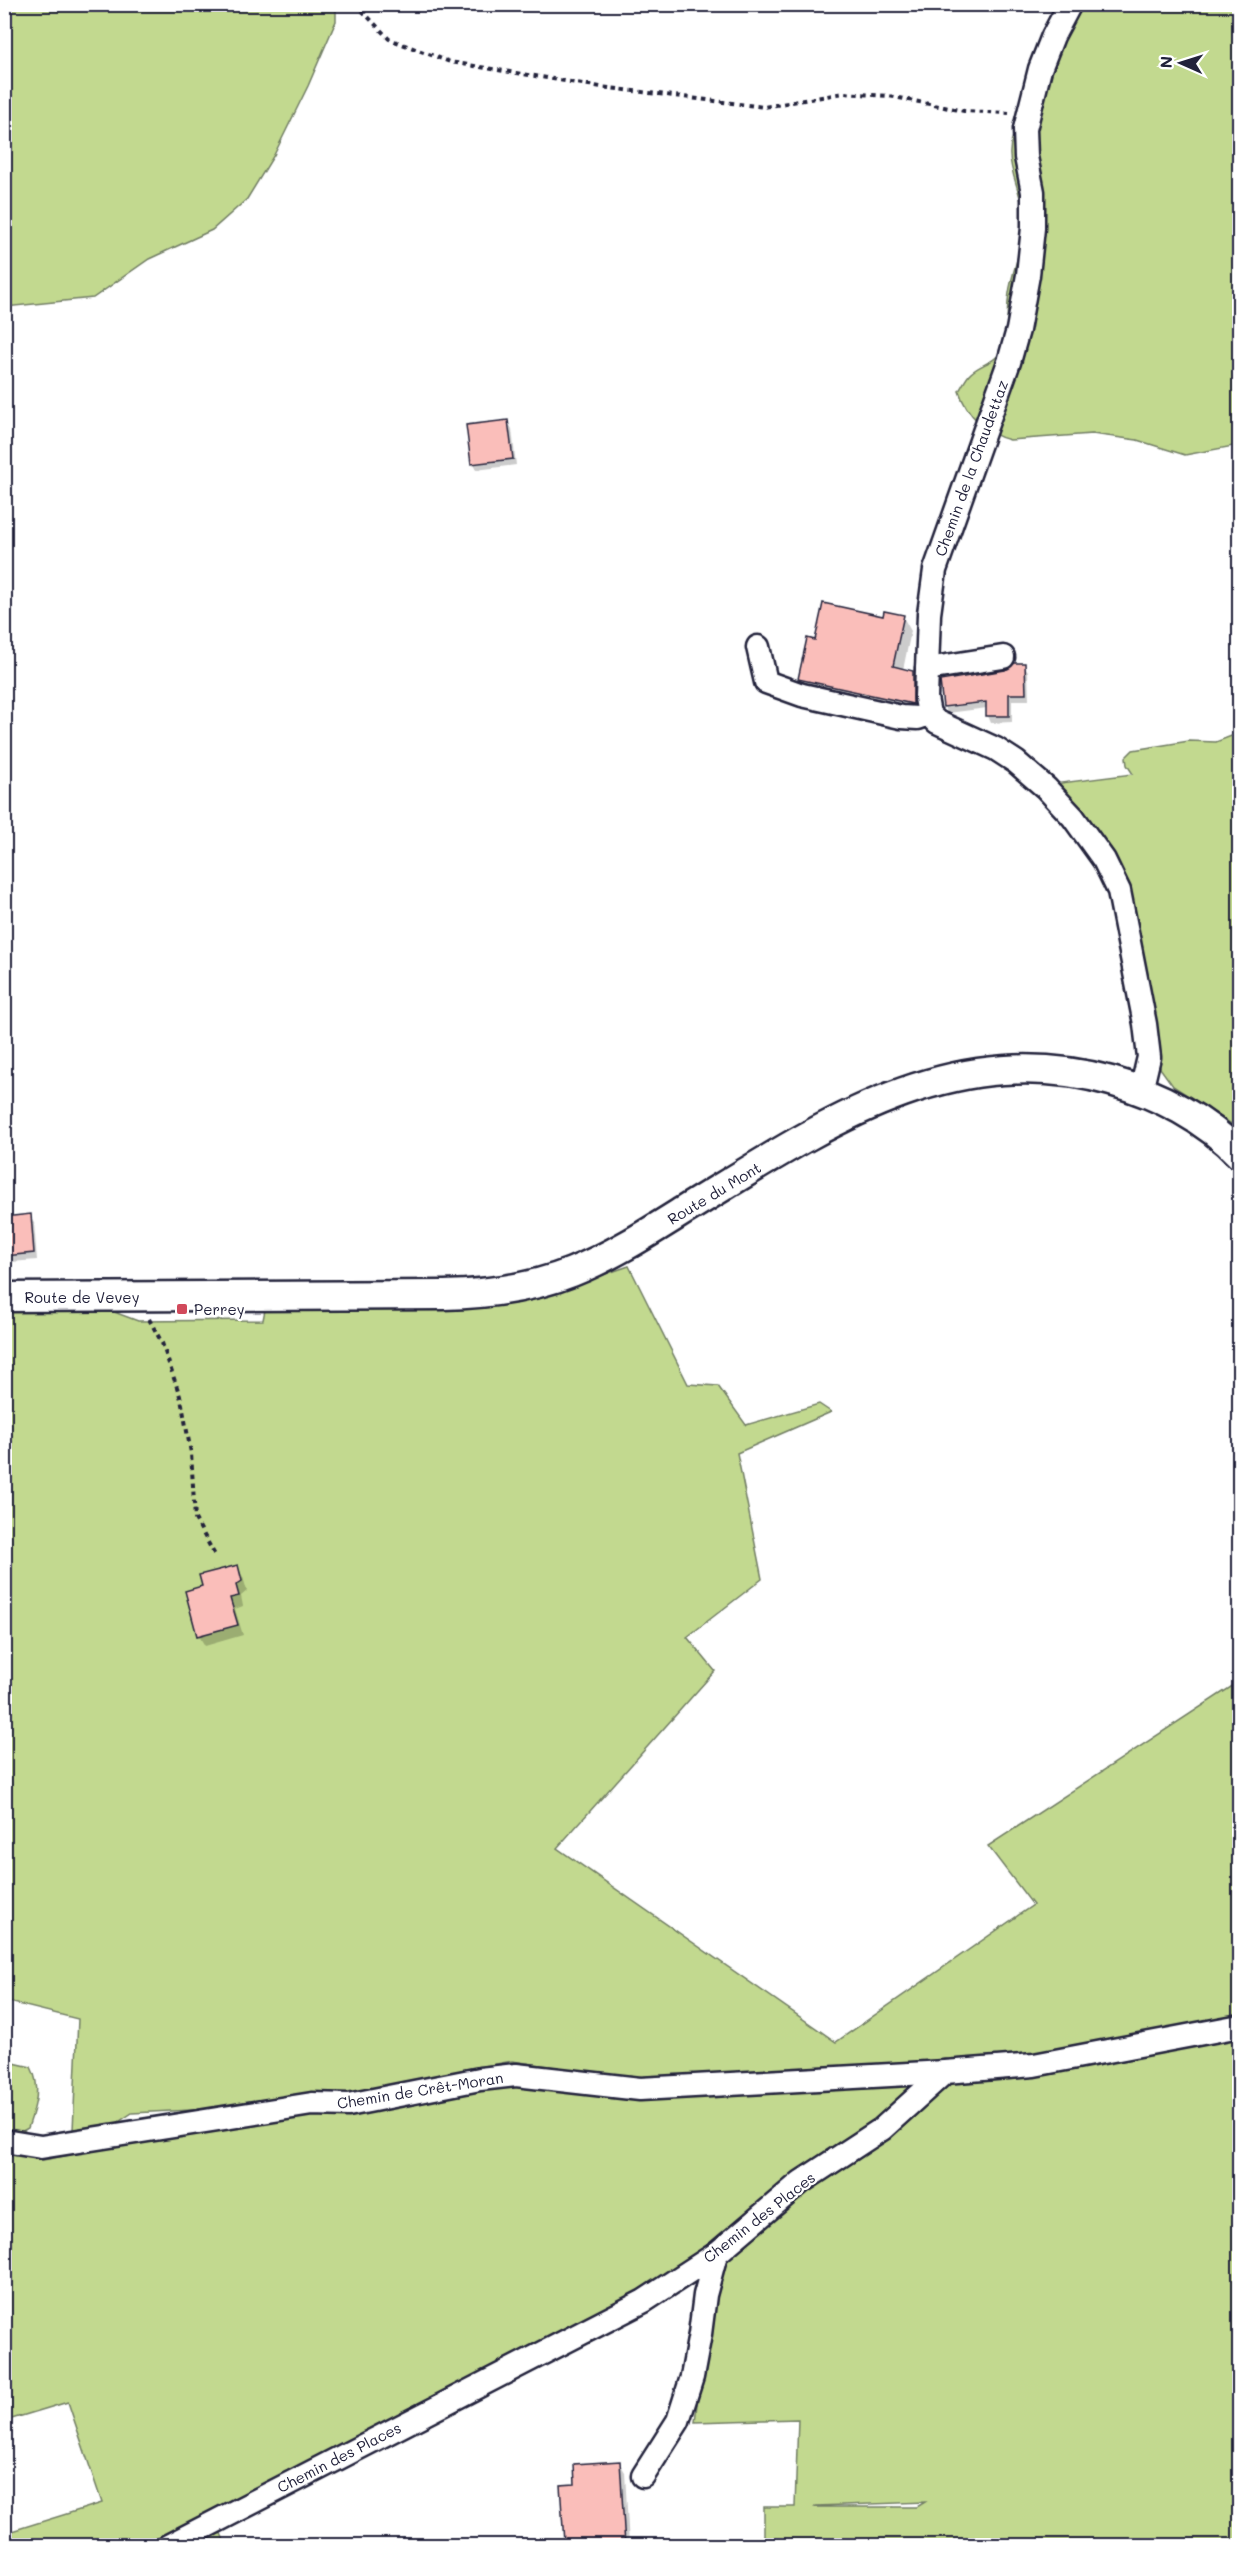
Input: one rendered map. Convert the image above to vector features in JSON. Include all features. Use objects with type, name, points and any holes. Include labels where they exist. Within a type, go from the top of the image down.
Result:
[{"type":"main road","name":"Route du Mont","points":[[149,1297],[444,1295],[506,1290],[552,1278],[586,1266],[621,1248],[850,1114],[915,1087],[972,1074],[1037,1071],[1070,1073],[1102,1079],[1141,1091],[1195,1119],[1239,1155]]},
{"type":"main road","name":"Route de Vevey","points":[[4,1298],[149,1297]]},
{"type":"street","name":"Chemin de la Chaudettaz","points":[[929,714],[926,698],[927,669],[934,570],[1009,362],[1025,294],[1031,254],[1034,206],[1025,140],[1028,113],[1046,52],[1071,4]]},
{"type":"street","points":[[759,647],[766,682],[802,694],[902,717],[918,718],[929,714],[938,722],[996,749],[1046,788],[1086,831],[1109,868],[1119,891],[1124,914],[1147,1037],[1148,1065],[1141,1091]]},
{"type":"street","points":[[927,669],[1003,657]]},
{"type":"street","points":[[945,2072],[1034,2065],[1239,2026]]},
{"type":"street","name":"Chemin de Crêt-Moran","points":[[4,2141],[41,2147],[312,2104],[348,2105],[480,2079],[516,2075],[640,2089],[945,2072]]},
{"type":"street","name":"Chemin des Places","points":[[168,2546],[644,2301],[716,2254],[801,2182],[882,2129],[945,2072]]},
{"type":"street","points":[[643,2476],[678,2421],[692,2377],[705,2295],[716,2254]]},
{"type":"path","points":[[356,4],[389,39],[450,62],[589,85],[764,106],[844,93],[889,96],[964,111],[1028,113]]},
{"type":"path","points":[[149,1297],[181,1399],[191,1454],[195,1519],[216,1557]]},
{"type":"green space","points":[[336,4],[336,21],[308,86],[274,155],[247,199],[212,230],[149,259],[93,298],[5,307],[4,5]]},
{"type":"green space","points":[[1076,5],[1239,5],[1239,445],[1185,455],[1137,440],[1092,434],[1010,440],[993,433],[978,422],[962,400],[959,391],[969,375],[997,357],[1003,347],[1009,293],[1024,226],[1023,212],[1010,160],[1010,148],[1013,135]]},
{"type":"green space","points":[[1239,733],[1239,1129],[1173,1086],[1160,1068],[1144,977],[1121,880],[1092,823],[1053,784],[1133,774],[1127,765],[1126,757],[1133,750],[1189,741],[1216,742]]},
{"type":"green space","points":[[629,1266],[688,1384],[718,1386],[746,1425],[819,1404],[831,1412],[737,1453],[762,1579],[687,1637],[715,1671],[557,1848],[836,2042],[1033,1905],[988,1846],[1234,1685],[1240,1712],[1239,2016],[1034,2055],[887,2069],[643,2079],[512,2061],[326,2097],[231,2108],[132,2113],[108,2129],[73,2130],[78,2019],[5,2001],[5,1310],[106,1309],[138,1321],[263,1320],[265,1310],[475,1305],[547,1294]]},
{"type":"green space","points":[[1239,2027],[1239,2545],[764,2545],[764,2507],[795,2507],[798,2419],[695,2422],[708,2308],[716,2269],[735,2247],[947,2081]],"holes":[[[925,2502],[917,2507],[815,2507]]]},
{"type":"green space","points":[[5,2061],[31,2067],[36,2082],[35,2105],[28,2128],[16,2135],[5,2132]]},
{"type":"green space","points":[[526,2081],[924,2081],[878,2127],[705,2254],[626,2305],[157,2545],[5,2545],[5,2533],[102,2503],[68,2402],[5,2421],[5,2151],[43,2160],[285,2114]]},
{"type":"green space","points":[[220,2531],[226,2545],[179,2546]]},
{"type":"building","points":[[508,420],[513,459],[471,464],[466,425]]},
{"type":"building","points":[[823,603],[883,616],[884,611],[904,615],[893,666],[913,671],[913,704],[798,679],[807,638],[815,640]]},
{"type":"building","points":[[1015,663],[1025,663],[1026,694],[1009,694],[1009,716],[986,716],[986,702],[943,707],[940,681],[1005,670]]},
{"type":"building","points":[[31,1214],[34,1253],[5,1256],[4,1217]]},
{"type":"building","points":[[238,1565],[242,1581],[236,1585],[239,1596],[230,1598],[238,1625],[197,1636],[185,1591],[202,1586],[199,1575]]},
{"type":"building","points":[[620,2461],[625,2546],[575,2546],[574,2542],[564,2542],[560,2485],[575,2484],[574,2464]]},
{"type":"place","name":"Perrey","points":[[182,1309]]}]
